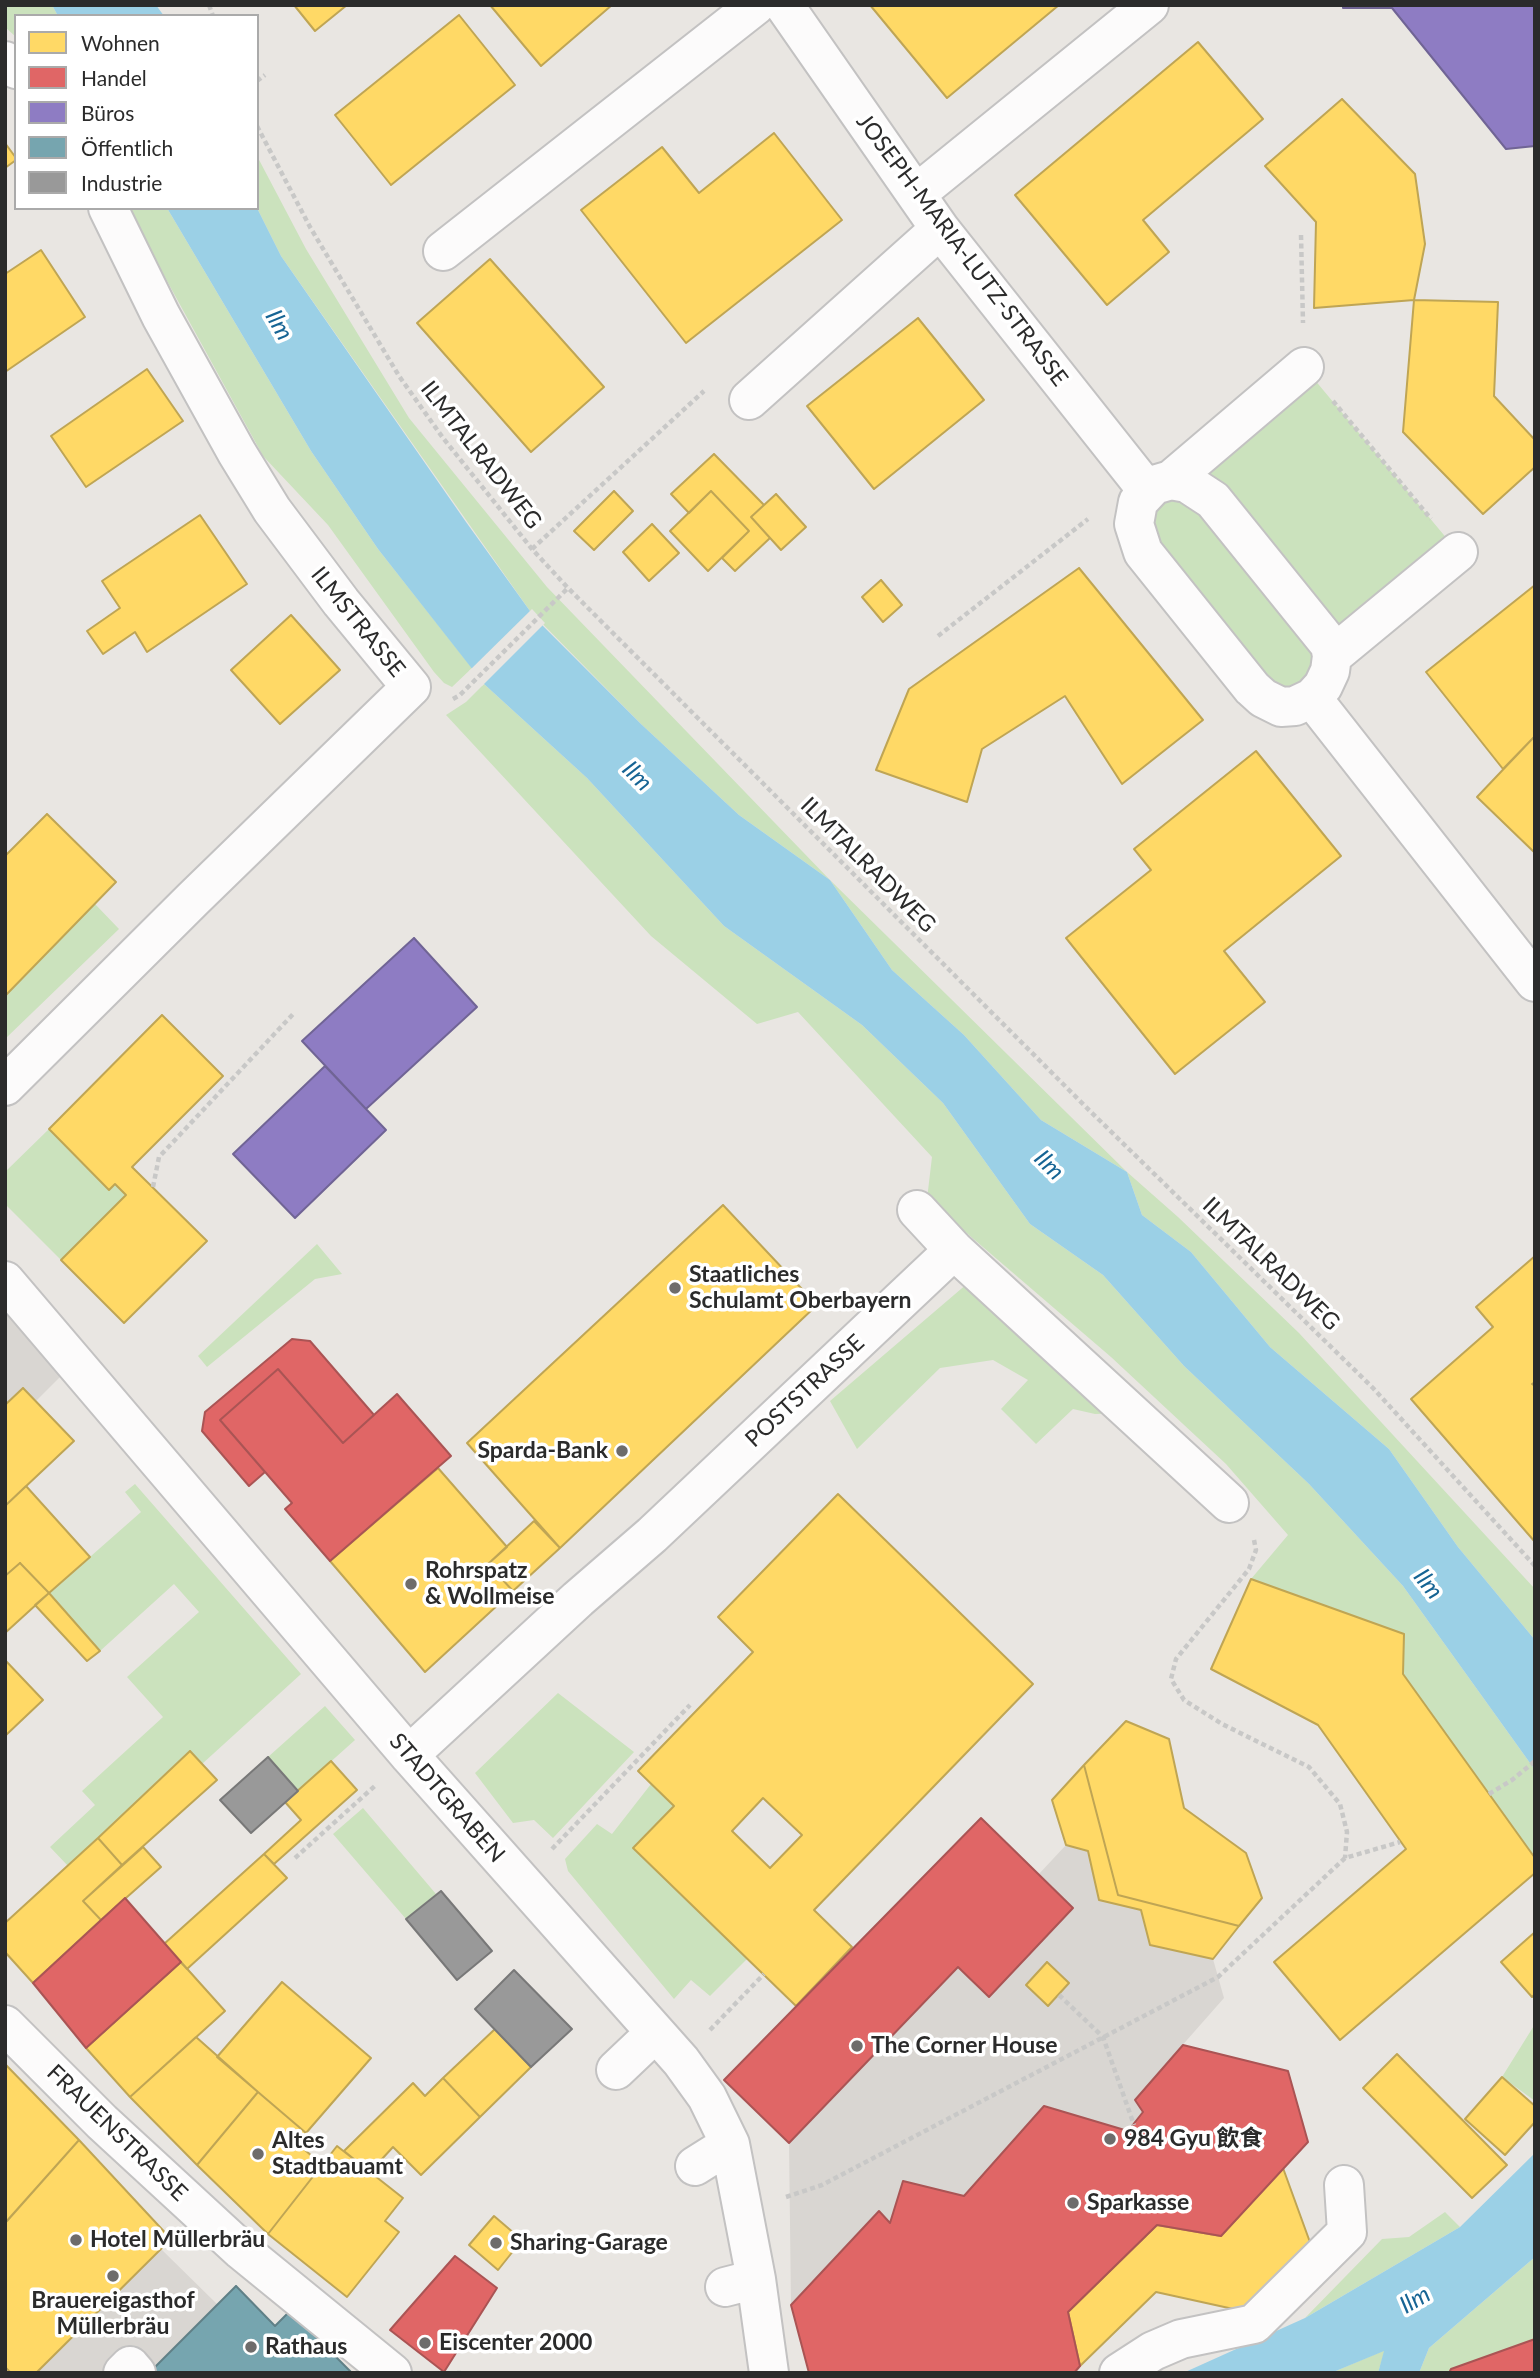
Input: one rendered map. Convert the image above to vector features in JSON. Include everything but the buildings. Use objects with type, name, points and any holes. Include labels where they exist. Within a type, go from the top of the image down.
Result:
[{"type":"street","points":[[443,251],[757,5]]},
{"type":"street","name":"JOSEPH-MARIA-LUTZ-STRASSE","points":[[784,5],[940,229],[1151,493],[1187,484],[1213,500],[1325,638],[1330,645],[1332,656]]},
{"type":"street","points":[[916,194],[1149,5]]},
{"type":"street","name":"ILMSTRASSE","points":[[5,1086],[192,899],[411,687],[272,510],[161,316],[109,210]]},
{"type":"street","points":[[749,400],[940,229]]},
{"type":"street","points":[[1304,367],[1151,493],[1134,524],[1137,539],[1148,560],[1252,688],[1272,704],[1281,707],[1295,706],[1312,698],[1323,686],[1330,671],[1332,656],[1458,552]]},
{"type":"street","points":[[1312,698],[1529,964]]},
{"type":"street","points":[[917,1210],[954,1250],[1229,1503]]},
{"type":"street","name":"POSTSTRASSE","points":[[409,1755],[578,1599],[652,1535],[954,1250]]},
{"type":"street","name":"STADTGRABEN","points":[[5,1281],[409,1755],[681,2061],[707,2097],[730,2144],[741,2283],[769,2373]]},
{"type":"street","name":"FRAUENSTRASSE","points":[[5,2025],[160,2176],[241,2250],[356,2325],[392,2373]]},
{"type":"street","points":[[616,2070],[655,2033]]},
{"type":"street","points":[[695,2166],[730,2144]]},
{"type":"street","points":[[1119,2373],[1153,2351],[1181,2339],[1254,2324],[1347,2232],[1344,2185]]},
{"type":"path","points":[[259,80],[265,75]]},
{"type":"path","name":"ILMTALRADWEG","points":[[259,130],[310,227],[400,376],[443,438],[532,549],[568,589],[1090,1112],[1374,1388],[1535,1566]]},
{"type":"path","points":[[1301,235],[1304,367],[1458,552]]},
{"type":"path","points":[[532,549],[724,373],[749,400]]},
{"type":"path","points":[[938,636],[1098,511],[1151,493]]},
{"type":"path","points":[[460,695],[568,589]]},
{"type":"path","points":[[153,1187],[159,1157],[295,1013]]},
{"type":"path","points":[[1229,1503],[1253,1535],[1256,1550],[1249,1569],[1176,1659],[1171,1679],[1184,1700],[1222,1724],[1310,1767],[1340,1804],[1346,1832],[1345,1858]]},
{"type":"path","points":[[520,1882],[690,1705]]},
{"type":"path","points":[[295,1858],[409,1755]]},
{"type":"path","points":[[1489,1794],[1535,1761]]},
{"type":"path","points":[[789,2195],[822,2185],[1218,1977],[1345,1858],[1400,1842]]},
{"type":"path","points":[[681,2061],[764,1974]]},
{"type":"path","points":[[1059,1995],[1103,2037],[1134,2125]]},
{"type":"green space","points":[[5,5],[52,5],[57,14],[14,14],[14,35],[5,27]]},
{"type":"green space","points":[[259,160],[306,249],[409,418],[547,587],[830,880],[739,815],[641,724],[530,611],[281,256],[258,210]]},
{"type":"green space","points":[[128,210],[168,210],[311,451],[378,549],[472,668],[452,687],[434,672],[328,525],[263,456]]},
{"type":"green space","points":[[1304,367],[1458,552],[1295,706],[1153,567],[1141,496]]},
{"type":"green space","points":[[484,684],[587,778],[724,926],[862,1025],[943,1103],[1030,1224],[1103,1275],[1184,1366],[1309,1484],[1403,1586],[1535,1770],[1535,1858],[1403,1674],[1404,1634],[1251,1579],[1288,1535],[1226,1464],[1111,1357],[927,1199],[932,1157],[798,1012],[757,1024],[651,936],[446,715],[466,702]]},
{"type":"green space","points":[[830,880],[1127,1172],[1041,1120],[964,1035],[892,970]]},
{"type":"green space","points":[[95,904],[119,929],[5,1039],[5,996]]},
{"type":"green space","points":[[49,1129],[109,1189],[115,1184],[126,1195],[61,1260],[5,1204],[5,1172]]},
{"type":"green space","points":[[1127,1172],[1299,1333],[1535,1589],[1535,1640],[1458,1547],[1389,1449],[1270,1347],[1191,1252],[1142,1215]]},
{"type":"green space","points":[[317,1244],[342,1274],[315,1279],[207,1367],[198,1356]]},
{"type":"green space","points":[[968,1283],[1120,1413],[1095,1414],[1073,1409],[1036,1444],[1001,1409],[1028,1380],[993,1360],[940,1368],[857,1449],[830,1401]]},
{"type":"green space","points":[[135,1484],[301,1674],[202,1764],[189,1751],[68,1866],[50,1847],[95,1805],[82,1791],[163,1717],[127,1677],[199,1612],[174,1584],[100,1651],[49,1593],[141,1512],[125,1492]]},
{"type":"green space","points":[[558,1693],[634,1752],[553,1838],[534,1820],[513,1823],[475,1773]]},
{"type":"green space","points":[[325,1706],[355,1740],[298,1791],[268,1757]]},
{"type":"green space","points":[[651,1784],[674,1806],[633,1848],[748,1958],[710,1996],[691,1980],[674,1999],[568,1871],[565,1859],[597,1824],[612,1834]]},
{"type":"green space","points":[[363,1808],[436,1894],[406,1919],[333,1834]]},
{"type":"green space","points":[[1535,2024],[1535,2101],[1502,2077]]},
{"type":"green space","points":[[1445,2212],[1460,2227],[1305,2318],[1382,2239],[1409,2237]]},
{"type":"green space","points":[[1535,2257],[1535,2339],[1451,2369],[1449,2373],[1419,2373],[1429,2348]]},
{"type":"green space","points":[[1385,2350],[1378,2373],[1331,2373]]},
{"type":"shaded area","points":[[5,1311],[61,1376],[36,1401],[23,1388],[5,1405]]},
{"type":"shaded area","points":[[1066,1845],[1088,1851],[1141,1910],[1150,1945],[1213,1959],[1224,1998],[1135,2099],[1143,2112],[1128,2131],[1044,2106],[964,2196],[903,2181],[890,2223],[878,2211],[791,2305],[789,2143],[958,1967],[989,1997],[1073,1909],[1038,1875]],"holes":[[[1047,1962],[1069,1983],[1048,2006],[1026,1985]]]},
{"type":"shaded area","points":[[161,2249],[218,2305],[157,2373],[36,2373]]},
{"type":"water","points":[[52,5],[156,5],[163,14],[57,14]]},
{"type":"water","name":"Ilm","points":[[168,210],[258,210],[281,256],[466,522],[543,626],[641,724],[739,815],[830,880],[892,970],[964,1035],[1041,1120],[1127,1172],[1142,1215],[1191,1252],[1270,1347],[1389,1449],[1458,1547],[1535,1640],[1535,1770],[1403,1586],[1309,1484],[1184,1366],[1103,1275],[1030,1224],[943,1103],[862,1025],[724,926],[587,778],[484,684],[378,549],[311,451]]},
{"type":"water","name":"Ilm","points":[[1535,2153],[1535,2257],[1429,2348],[1419,2373],[1378,2373],[1384,2351],[1331,2373],[1183,2373],[1305,2318],[1460,2227]]},
{"type":"pier","points":[[532,609],[545,623],[482,686],[469,671]]},
{"type":"place","name":"Staatliches Schulamt Oberbayern","points":[[675,1288]]},
{"type":"place","name":"Sparda-Bank","points":[[622,1451]]},
{"type":"place","name":"Rohrspatz & Wollmeise","points":[[411,1584]]},
{"type":"place","name":"The Corner House","points":[[857,2046]]},
{"type":"place","name":"984 Gyu 飲食","points":[[1110,2139]]},
{"type":"place","name":"Altes Stadtbauamt","points":[[258,2154]]},
{"type":"place","name":"Sparkasse","points":[[1073,2203]]},
{"type":"place","name":"Hotel Müllerbräu","points":[[76,2240]]},
{"type":"place","name":"Sharing-Garage","points":[[496,2243]]},
{"type":"place","name":"Brauereigasthof Müllerbräu","points":[[113,2276]]},
{"type":"place","name":"Eiscenter 2000","points":[[425,2343]]},
{"type":"place","name":"Rathaus","points":[[251,2347]]}]
